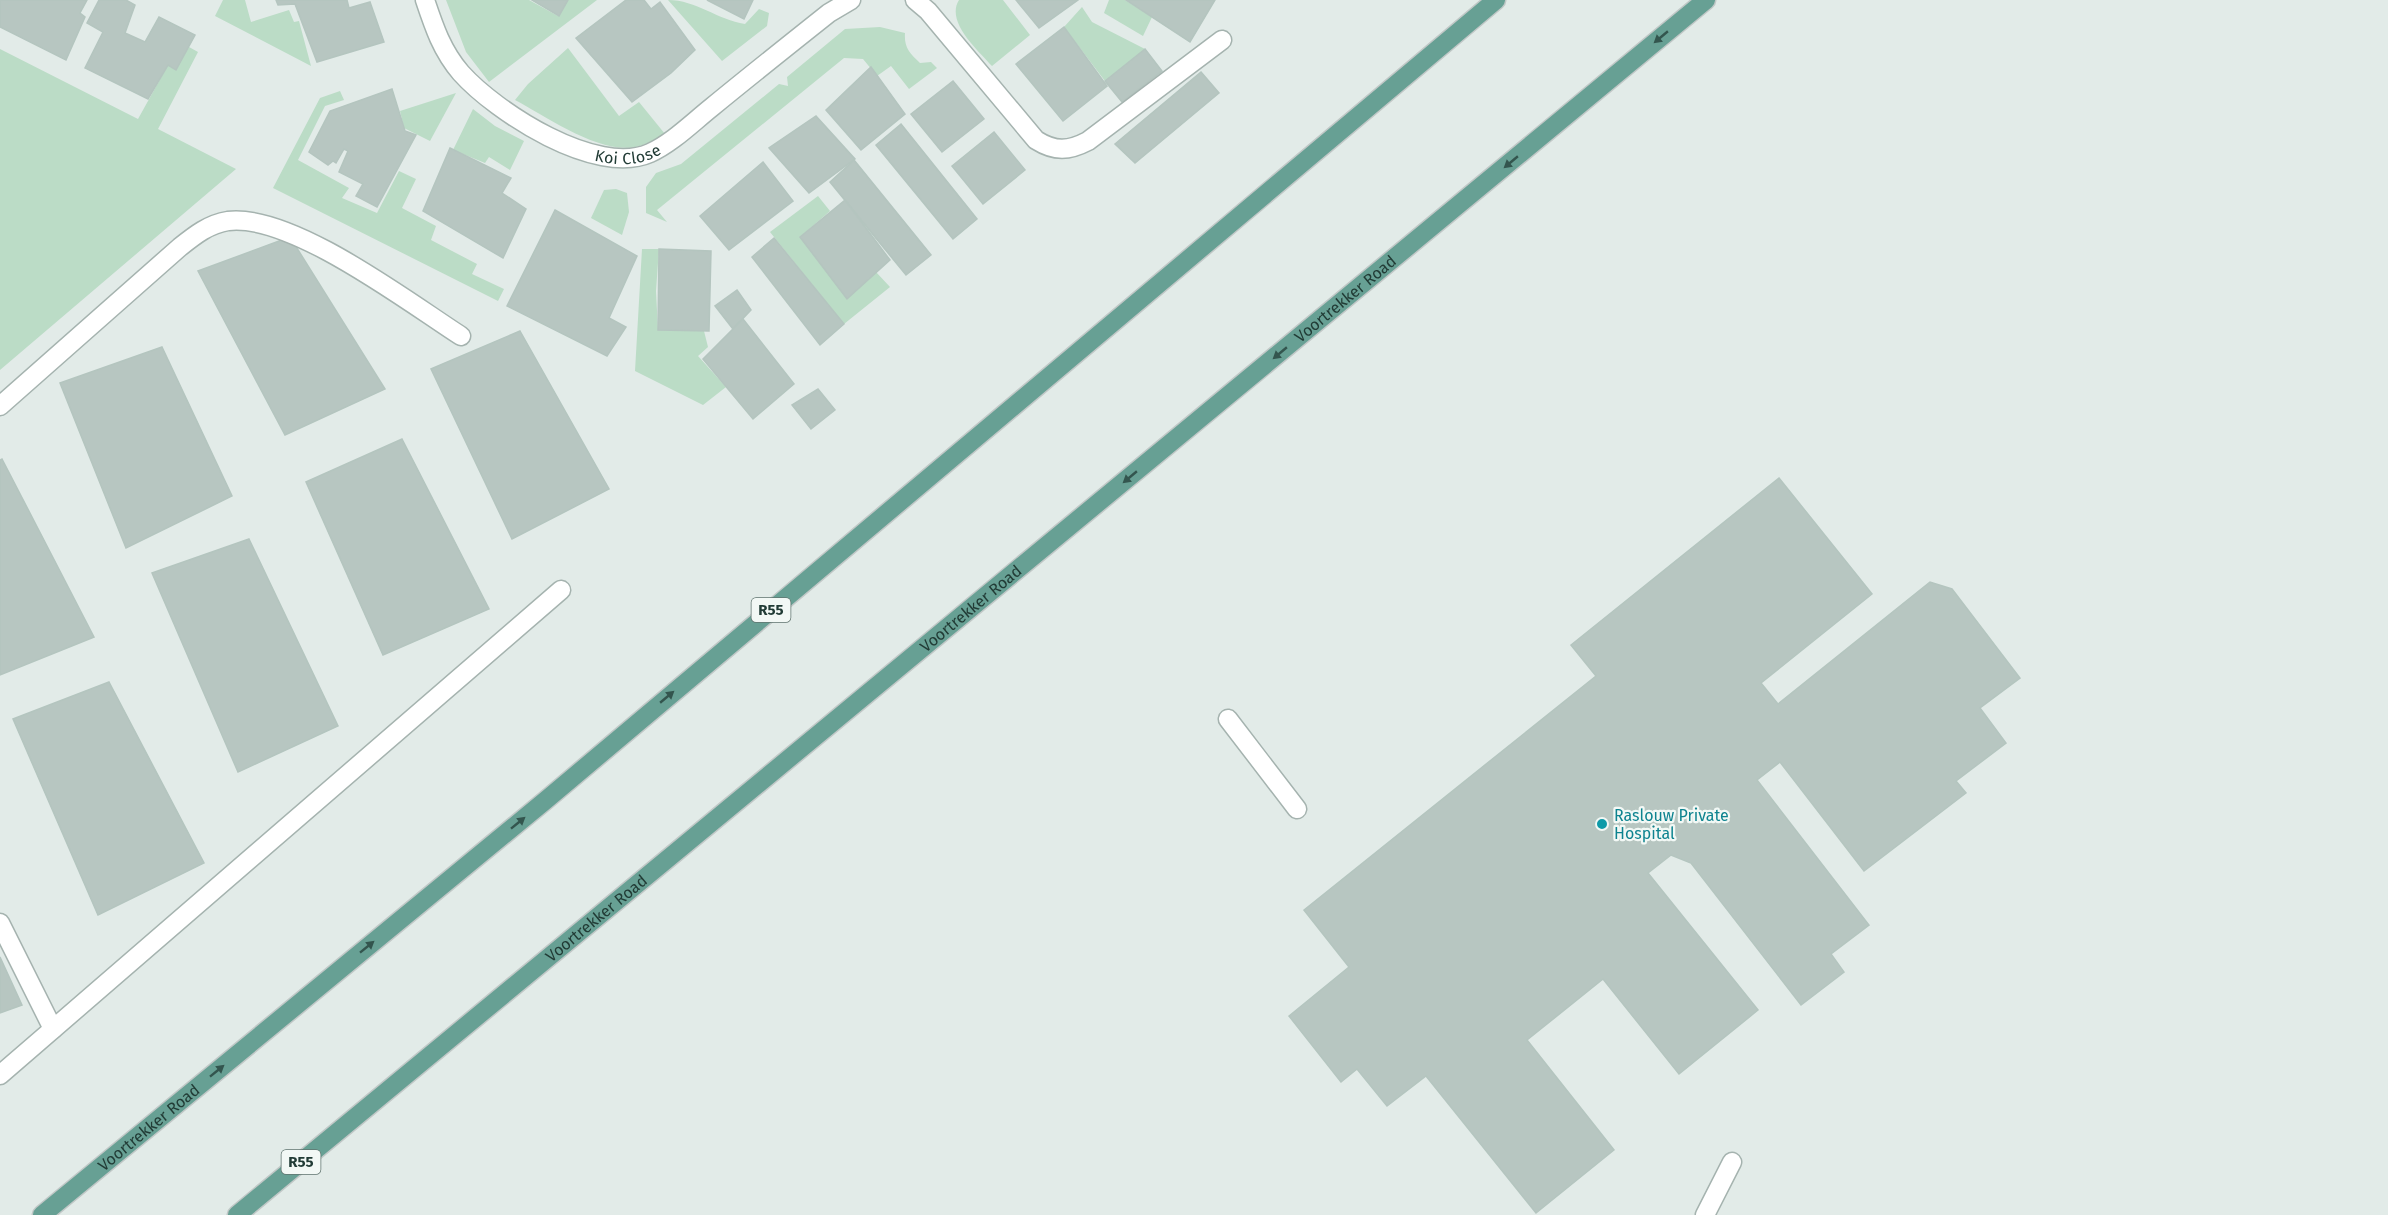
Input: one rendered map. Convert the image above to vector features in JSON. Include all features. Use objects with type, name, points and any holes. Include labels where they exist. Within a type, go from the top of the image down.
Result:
[{"type":"main road","name":"Voortrekker Road","points":[[42,1215],[537,807],[1496,0]]},
{"type":"main road","name":"Voortrekker Road","points":[[237,1215],[1706,0]]},
{"type":"main road","points":[[255,1215],[365,1110]]},
{"type":"street","name":"Koi Close","points":[[425,0],[440,43],[460,72],[490,101],[542,133],[580,149],[630,159],[663,146],[829,13],[851,0]]},
{"type":"street","points":[[915,0],[928,11],[1036,140],[1059,149],[1072,149],[1088,141],[1222,40]]},
{"type":"street","points":[[0,406],[180,247],[206,227],[228,221],[256,221],[285,231],[355,266],[461,336]]},
{"type":"street","points":[[0,1075],[561,590]]},
{"type":"street","points":[[1228,719],[1297,809]]},
{"type":"street","points":[[0,923],[53,1029]]},
{"type":"street","points":[[1704,1215],[1732,1162]]},
{"type":"green space","points":[[223,0],[245,0],[251,22],[289,10],[294,22],[299,21],[311,66],[215,16]]},
{"type":"green space","points":[[446,0],[529,0],[558,16],[568,0],[597,0],[489,82],[466,52]]},
{"type":"green space","points":[[668,0],[688,3],[726,19],[745,24],[759,9],[769,13],[767,26],[722,61]]},
{"type":"green space","points":[[959,0],[1003,0],[1030,35],[992,66],[965,36],[960,27],[956,17]]},
{"type":"green space","points":[[1109,0],[1125,0],[1152,17],[1143,36],[1104,13]]},
{"type":"green space","points":[[1082,7],[1092,22],[1145,49],[1105,81],[1064,27]]},
{"type":"green space","points":[[880,27],[905,33],[906,46],[913,56],[920,63],[931,62],[937,68],[909,89],[891,66],[877,76],[863,59],[844,58],[657,210],[667,222],[646,213],[646,187],[656,173],[681,164],[779,84],[788,86],[787,77],[845,29]]},
{"type":"green space","points":[[189,47],[198,52],[158,129],[236,169],[0,370],[0,49],[138,119],[168,65],[176,69]]},
{"type":"green space","points":[[568,48],[619,116],[639,102],[665,134],[639,146],[621,148],[606,145],[590,140],[515,100],[528,84]]},
{"type":"green space","points":[[340,91],[344,100],[325,106],[298,160],[349,188],[342,198],[377,213],[399,171],[416,179],[402,208],[436,226],[431,240],[477,264],[472,274],[504,289],[498,301],[273,188],[320,98]]},
{"type":"green space","points":[[456,93],[430,141],[404,128],[400,111]]},
{"type":"green space","points":[[473,109],[495,126],[524,141],[510,170],[489,157],[485,163],[453,150]]},
{"type":"green space","points":[[616,189],[627,193],[629,212],[622,235],[591,218],[604,190]]},
{"type":"green space","points":[[818,196],[830,211],[800,237],[847,298],[876,272],[890,287],[844,324],[770,232]]},
{"type":"green space","points":[[642,249],[659,249],[656,291],[658,330],[704,331],[708,347],[698,356],[726,387],[703,405],[635,371]]},
{"type":"building","points":[[0,0],[87,0],[80,13],[85,17],[66,60],[0,27]]},
{"type":"building","points":[[99,0],[126,0],[135,5],[125,33],[145,42],[159,17],[195,35],[176,70],[168,65],[148,99],[85,68],[103,32],[87,23]]},
{"type":"building","points":[[276,0],[347,0],[349,8],[370,2],[384,42],[317,62],[295,4],[278,5]]},
{"type":"building","points":[[532,0],[568,0],[559,16]]},
{"type":"building","points":[[626,0],[644,0],[651,9],[660,2],[695,50],[671,73],[632,102],[576,38]]},
{"type":"building","points":[[707,0],[753,0],[744,19]]},
{"type":"building","points":[[1016,0],[1078,0],[1039,28]]},
{"type":"building","points":[[1126,0],[1215,0],[1190,42]]},
{"type":"building","points":[[1064,27],[1107,86],[1063,121],[1016,64]]},
{"type":"building","points":[[1145,49],[1162,71],[1122,102],[1105,81]]},
{"type":"building","points":[[871,67],[905,114],[861,150],[826,110]]},
{"type":"building","points":[[1201,72],[1219,93],[1135,163],[1115,144]]},
{"type":"building","points":[[953,81],[984,119],[942,152],[911,114]]},
{"type":"building","points":[[392,89],[405,131],[416,135],[377,207],[356,196],[363,184],[339,172],[348,151],[344,149],[336,163],[333,161],[328,165],[309,152],[330,111]]},
{"type":"building","points":[[816,116],[855,159],[809,193],[769,148]]},
{"type":"building","points":[[901,124],[977,219],[953,239],[876,145]]},
{"type":"building","points":[[994,132],[1025,170],[983,204],[952,166]]},
{"type":"building","points":[[450,148],[511,178],[502,193],[526,209],[503,258],[423,211]]},
{"type":"building","points":[[854,160],[931,255],[906,275],[830,182]]},
{"type":"building","points":[[763,162],[793,201],[729,250],[700,216]]},
{"type":"building","points":[[845,200],[890,260],[847,299],[800,237]]},
{"type":"building","points":[[555,210],[637,256],[609,318],[626,327],[607,356],[507,306]]},
{"type":"building","points":[[290,237],[385,389],[285,435],[198,271]]},
{"type":"building","points":[[774,238],[844,324],[820,345],[752,257]]},
{"type":"building","points":[[659,249],[711,251],[709,331],[658,330]]},
{"type":"building","points":[[737,290],[751,310],[733,329],[715,306]]},
{"type":"building","points":[[743,319],[794,384],[753,419],[703,359]]},
{"type":"building","points":[[520,331],[609,489],[512,539],[431,369]]},
{"type":"building","points":[[162,347],[232,496],[126,548],[60,383]]},
{"type":"building","points":[[818,389],[835,410],[811,429],[792,405]]},
{"type":"building","points":[[402,439],[489,609],[383,655],[306,482]]},
{"type":"building","points":[[2,459],[94,637],[0,675],[0,460]]},
{"type":"building","name":"Raslouw Private Hospital","points":[[1779,478],[1872,594],[1761,683],[1778,704],[1930,582],[1952,589],[2020,678],[1980,708],[2006,743],[1956,781],[1966,793],[1864,871],[1780,762],[1757,780],[1869,925],[1831,954],[1844,972],[1801,1005],[1691,863],[1671,855],[1648,873],[1758,1010],[1679,1074],[1603,979],[1527,1040],[1614,1150],[1536,1213],[1426,1076],[1387,1106],[1357,1069],[1341,1082],[1289,1016],[1349,967],[1304,910],[1596,676],[1571,645]]},
{"type":"building","points":[[249,539],[338,726],[238,772],[152,573]]},
{"type":"building","points":[[109,682],[204,863],[98,915],[13,719]]},
{"type":"building","points":[[0,957],[22,1005],[0,1013]]},
{"type":"place","name":"Raslouw Private Hospital","points":[[1602,824]]}]
